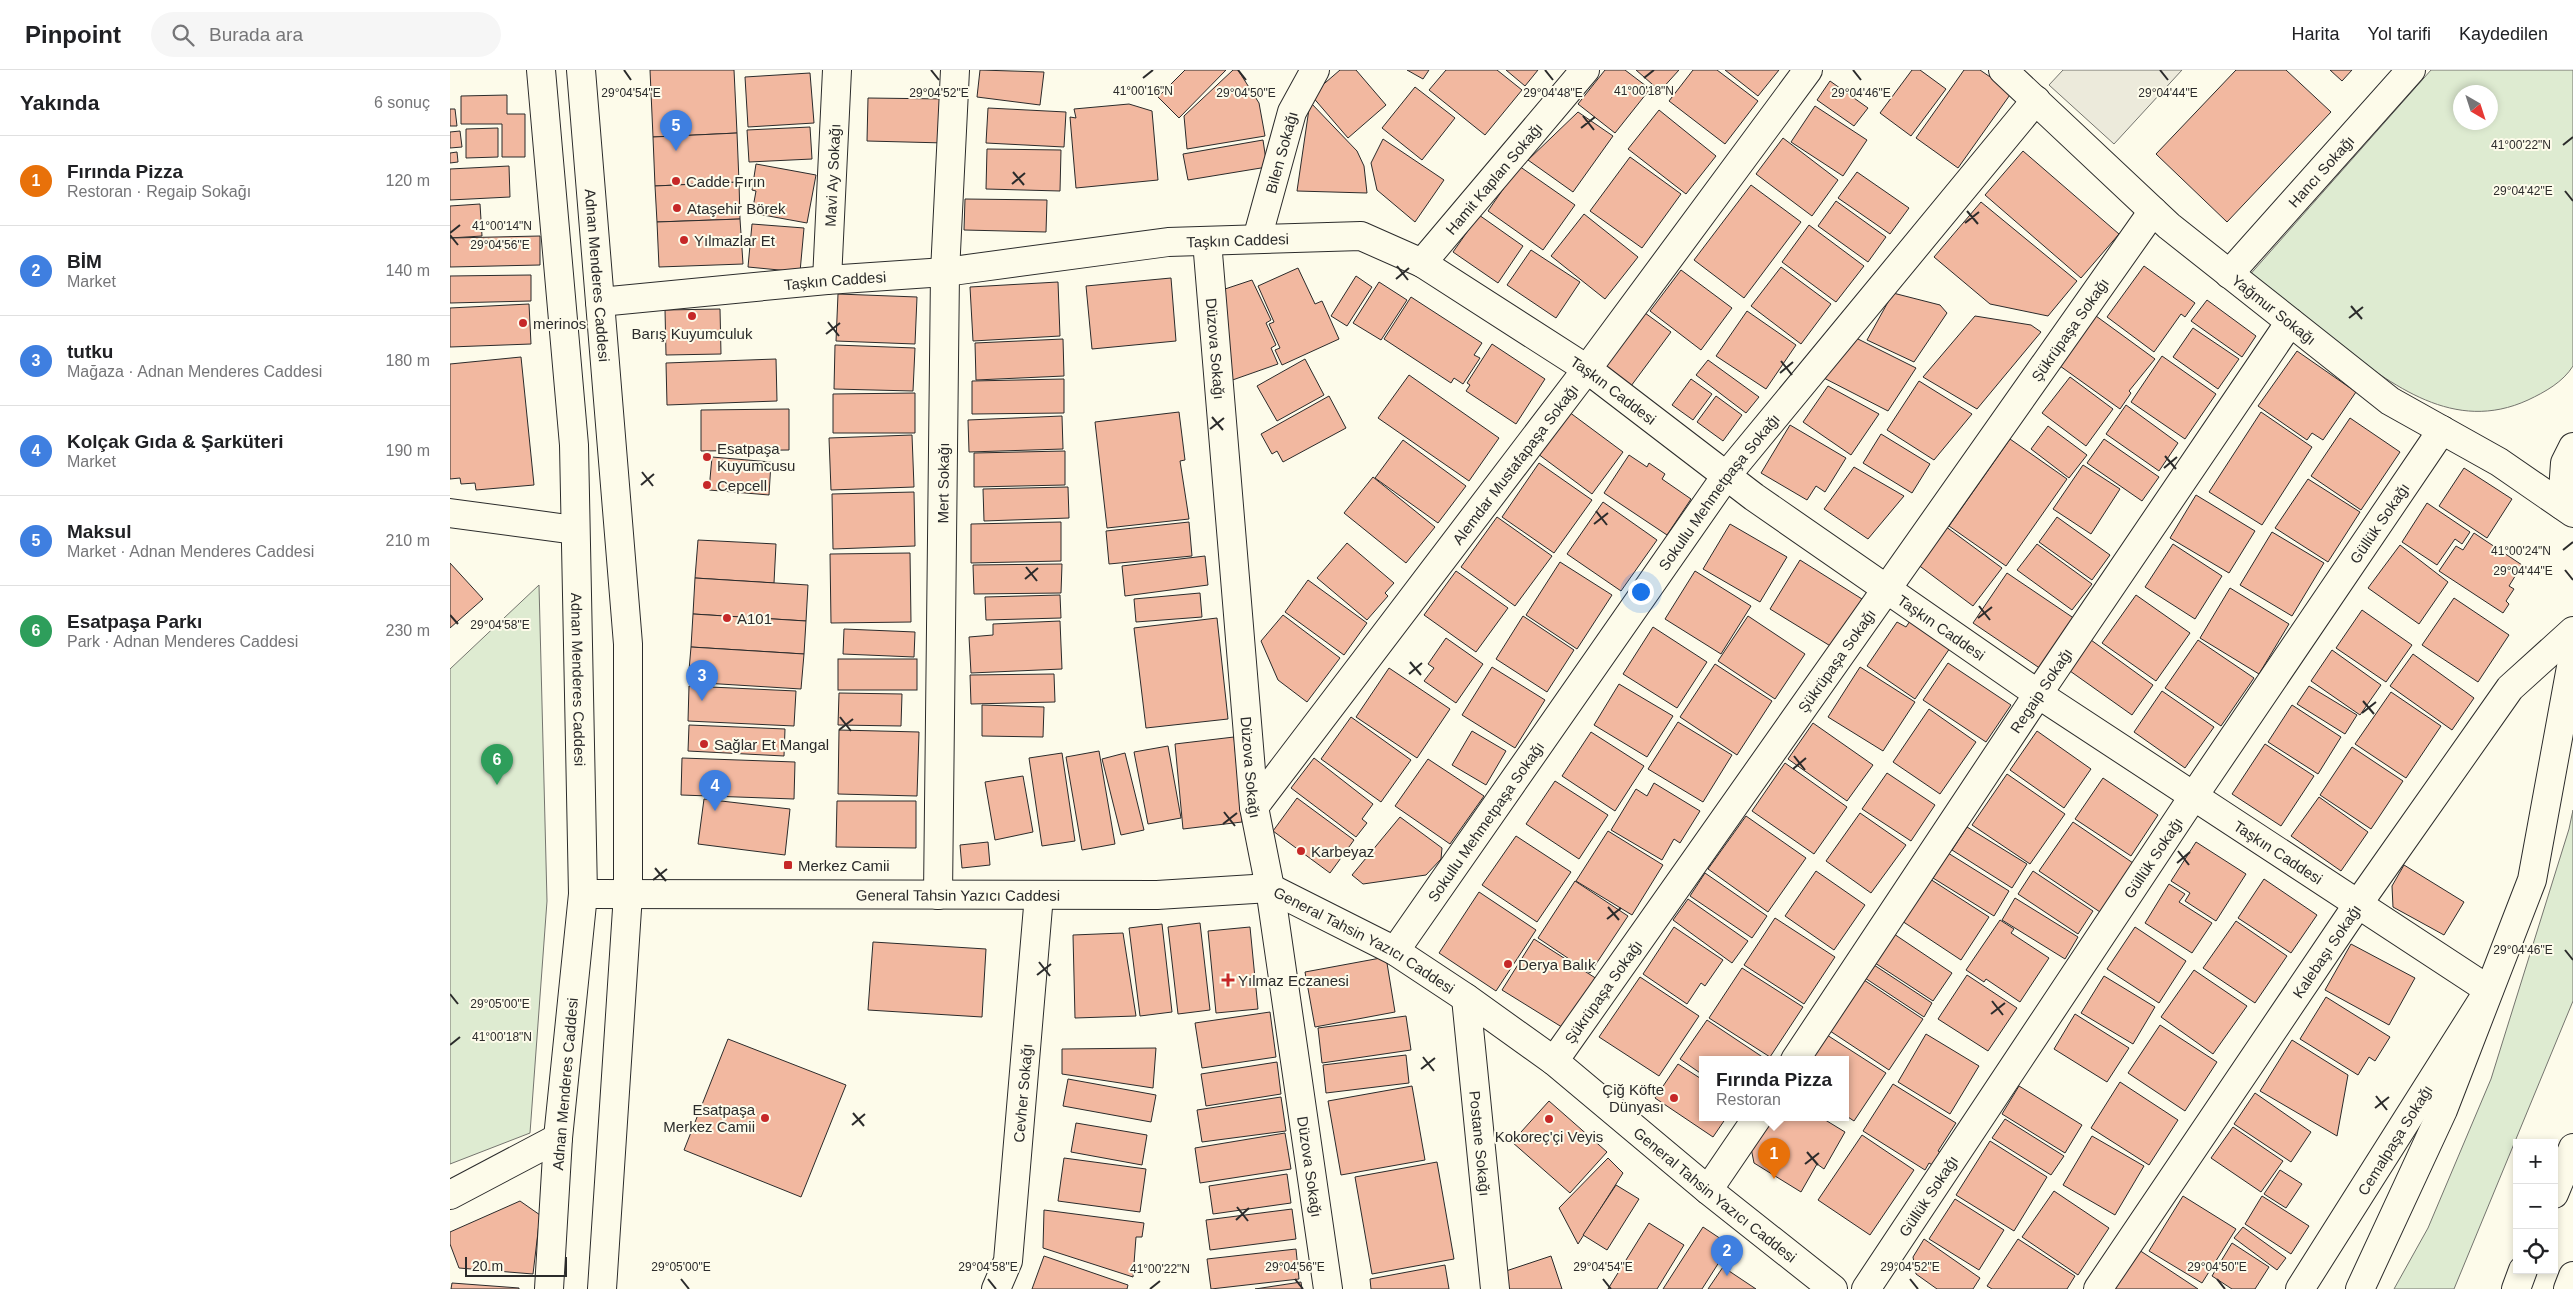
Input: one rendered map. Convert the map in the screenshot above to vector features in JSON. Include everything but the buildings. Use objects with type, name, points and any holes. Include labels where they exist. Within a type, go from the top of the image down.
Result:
[{"type":"main road","name":"Adnan Menderes Caddesi","points":[[541,70],[574,445],[583,894],[558,1138],[549,1289]]},
{"type":"main road","name":"Adnan Menderes Caddesi","points":[[581,70],[628,644],[628,894],[602,1289]]},
{"type":"main road","name":"Mavi Ay Sokağı","points":[[827,280],[837,70]]},
{"type":"main road","name":"Mert Sokağı","points":[[938,895],[945,272],[955,70]]},
{"type":"main road","name":"Hamit Kaplan Sokağı","points":[[1422,263],[1585,70]]},
{"type":"main road","name":"Alemdar Mustafapaşa Sokağı","points":[[1254,807],[1587,369],[1808,70]]},
{"type":"main road","name":"Yağmur Sokağı","points":[[2003,70],[2168,226],[2390,401],[2499,462],[2568,509]]},
{"type":"main road","name":"Hancı Sokağı","points":[[2229,274],[2412,70]]},
{"type":"main road","name":"Bilen Sokağı","points":[[1257,240],[1292,112],[1313,71]]},
{"type":"main road","name":"Sokullu Mehmetpaşa Sokağı","points":[[1395,951],[1726,476],[2036,100]]},
{"type":"main road","name":"Şükrüpaşa Sokağı","points":[[1554,1061],[2153,211]]},
{"type":"main road","name":"Taşkın Caddesi","points":[[600,302],[827,280],[945,272],[1168,242],[1361,236],[1422,263],[1587,369],[1726,476],[2038,694],[2489,990]]},
{"type":"main road","name":"Düzova Sokağı","points":[[1207,241],[1254,807],[1270,888],[1328,1289]]},
{"type":"main road","name":"Regaip Sokağı","points":[[1798,1056],[2038,694],[2290,322]]},
{"type":"main road","name":"Güllük Sokağı","points":[[1866,1289],[2194,797],[2442,430]]},
{"type":"main road","points":[[2568,509],[2565,463],[2573,447]]},
{"type":"main road","points":[[450,513],[575,530]]},
{"type":"main road","name":"Kalebaşı Sokağı","points":[[2098,1289],[2358,904],[2510,688],[2573,631]]},
{"type":"main road","name":"Cemalpaşa Sokağı","points":[[2360,1289],[2443,1110],[2532,880],[2573,656]]},
{"type":"main road","name":"General Tahsin Yazıcı Caddesi","points":[[583,894],[1157,895],[1270,888],[1395,951],[1466,998],[1554,1061],[1708,1190],[1833,1289]]},
{"type":"main road","name":"Cevher Sokağı","points":[[996,1289],[1008,1261],[1039,895]]},
{"type":"main road","name":"Cemalpaşa Sokağı","points":[[2300,1289],[2489,990]]},
{"type":"main road","name":"Postane Sokağı","points":[[1466,998],[1495,1289]]},
{"type":"main road","points":[[1708,1190],[1754,1121]]},
{"type":"main road","points":[[450,1195],[558,1138]]},
{"type":"main road","points":[[2558,1184],[2573,1148]]},
{"type":"main road","points":[[2516,1289],[2522,1274]]},
{"type":"main road","points":[[2568,1289],[2573,1276]]},
{"type":"green space","points":[[2431,70],[2573,70],[2573,366],[2569,372],[2559,382],[2528,400],[2501,409],[2475,411],[2450,408],[2426,400],[2402,388],[2358,359],[2247,278]]},
{"type":"green space","points":[[539,585],[547,901],[530,1133],[450,1164],[450,669]]},
{"type":"green space","points":[[2573,810],[2573,1001],[2516,1139],[2513,1139],[2513,1146],[2454,1289],[2394,1289],[2428,1228],[2491,1079],[2569,829]]},
{"type":"shaded area","points":[[2063,70],[2182,70],[2114,144],[2049,85]]},
{"type":"place","name":"Maksul","points":[[676,151]]},
{"type":"place","name":"Cadde Fırın","points":[[676,181]]},
{"type":"place","name":"Ataşehir Börek","points":[[677,208]]},
{"type":"place","name":"Yılmazlar Et","points":[[684,240]]},
{"type":"place","name":"Barış Kuyumculuk","points":[[692,316]]},
{"type":"place","name":"merinos","points":[[523,323]]},
{"type":"place","name":"Esatpaşa Kuyumcusu","points":[[707,457]]},
{"type":"place","name":"Cepcell","points":[[707,485]]},
{"type":"place","name":"A101","points":[[727,618]]},
{"type":"place","name":"tutku","points":[[702,701]]},
{"type":"place","name":"Sağlar Et Mangal","points":[[704,744]]},
{"type":"place","name":"Esatpaşa Parkı","points":[[497,785]]},
{"type":"place","name":"Kolçak Gıda & Şarküteri","points":[[715,811]]},
{"type":"place","name":"Karbeyaz","points":[[1301,851]]},
{"type":"place","name":"Merkez Camii","points":[[788,865]]},
{"type":"place","name":"Derya Balık","points":[[1508,964]]},
{"type":"place","name":"Yılmaz Eczanesi","points":[[1228,980]]},
{"type":"place","name":"Çiğ Köfte Dünyası","points":[[1674,1098]]},
{"type":"place","name":"Esatpaşa Merkez Camii","points":[[765,1118]]},
{"type":"place","name":"Kokoreç'çi Veyis","points":[[1549,1119]]},
{"type":"place","name":"Fırında Pizza","points":[[1774,1179]]},
{"type":"place","name":"BİM","points":[[1727,1276]]}]
